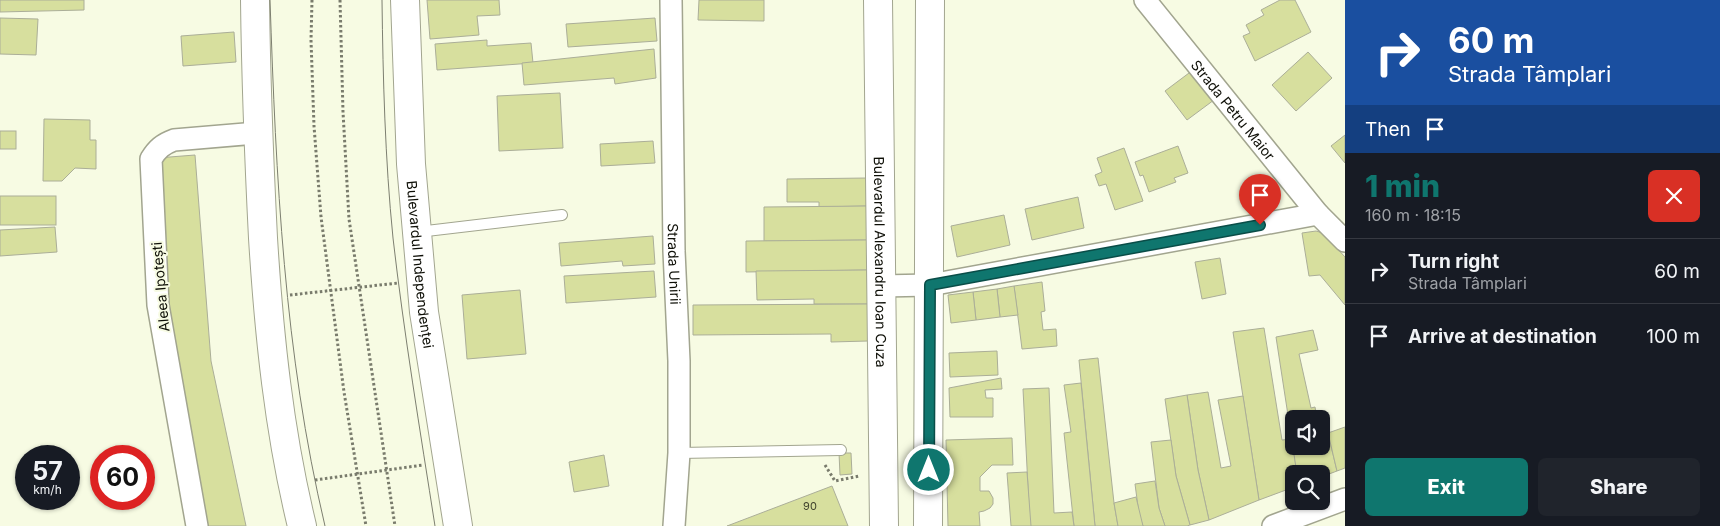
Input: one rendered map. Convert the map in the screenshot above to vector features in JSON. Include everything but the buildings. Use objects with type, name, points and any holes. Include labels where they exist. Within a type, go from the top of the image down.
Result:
[{"type":"main road","points":[[255,0],[257,133],[270,338],[293,486],[302,526]]},
{"type":"main road","name":"Bulevardul Independenței","points":[[405,0],[411,164],[424,312],[458,526]]},
{"type":"main road","name":"Bulevardul Alexandru Ioan Cuza","points":[[878,0],[884,526]]},
{"type":"main road","points":[[928,526],[930,0]]},
{"type":"street","name":"Strada Unirii","points":[[671,0],[674,251],[679,361],[679,452],[674,526]]},
{"type":"street","name":"Strada Petru Maior","points":[[1145,0],[1318,214],[1345,241]]},
{"type":"street","name":"Aleea Ipotești","points":[[197,526],[158,305],[151,159],[164,144],[174,140],[257,133]]},
{"type":"street","points":[[881,286],[930,285],[1318,214]]},
{"type":"street","points":[[1273,526],[1345,499]]},
{"type":"lane","points":[[417,232],[562,215]]},
{"type":"lane","points":[[679,452],[841,450]]},
{"type":"path","points":[[312,0],[314,126],[321,217],[366,526]]},
{"type":"path","points":[[340,0],[343,112],[349,219],[395,526]]},
{"type":"path","points":[[267,298],[421,281]]},
{"type":"path","points":[[816,449],[835,481],[884,471]]},
{"type":"path","points":[[293,486],[357,474],[447,461]]},
{"type":"tram line","points":[[270,0],[275,133],[284,264],[300,396],[325,526]]},
{"type":"tram line","points":[[382,0],[385,119],[393,238],[407,346],[435,526]]},
{"type":"route","points":[[929,470],[930,285],[1260,225]]}]
